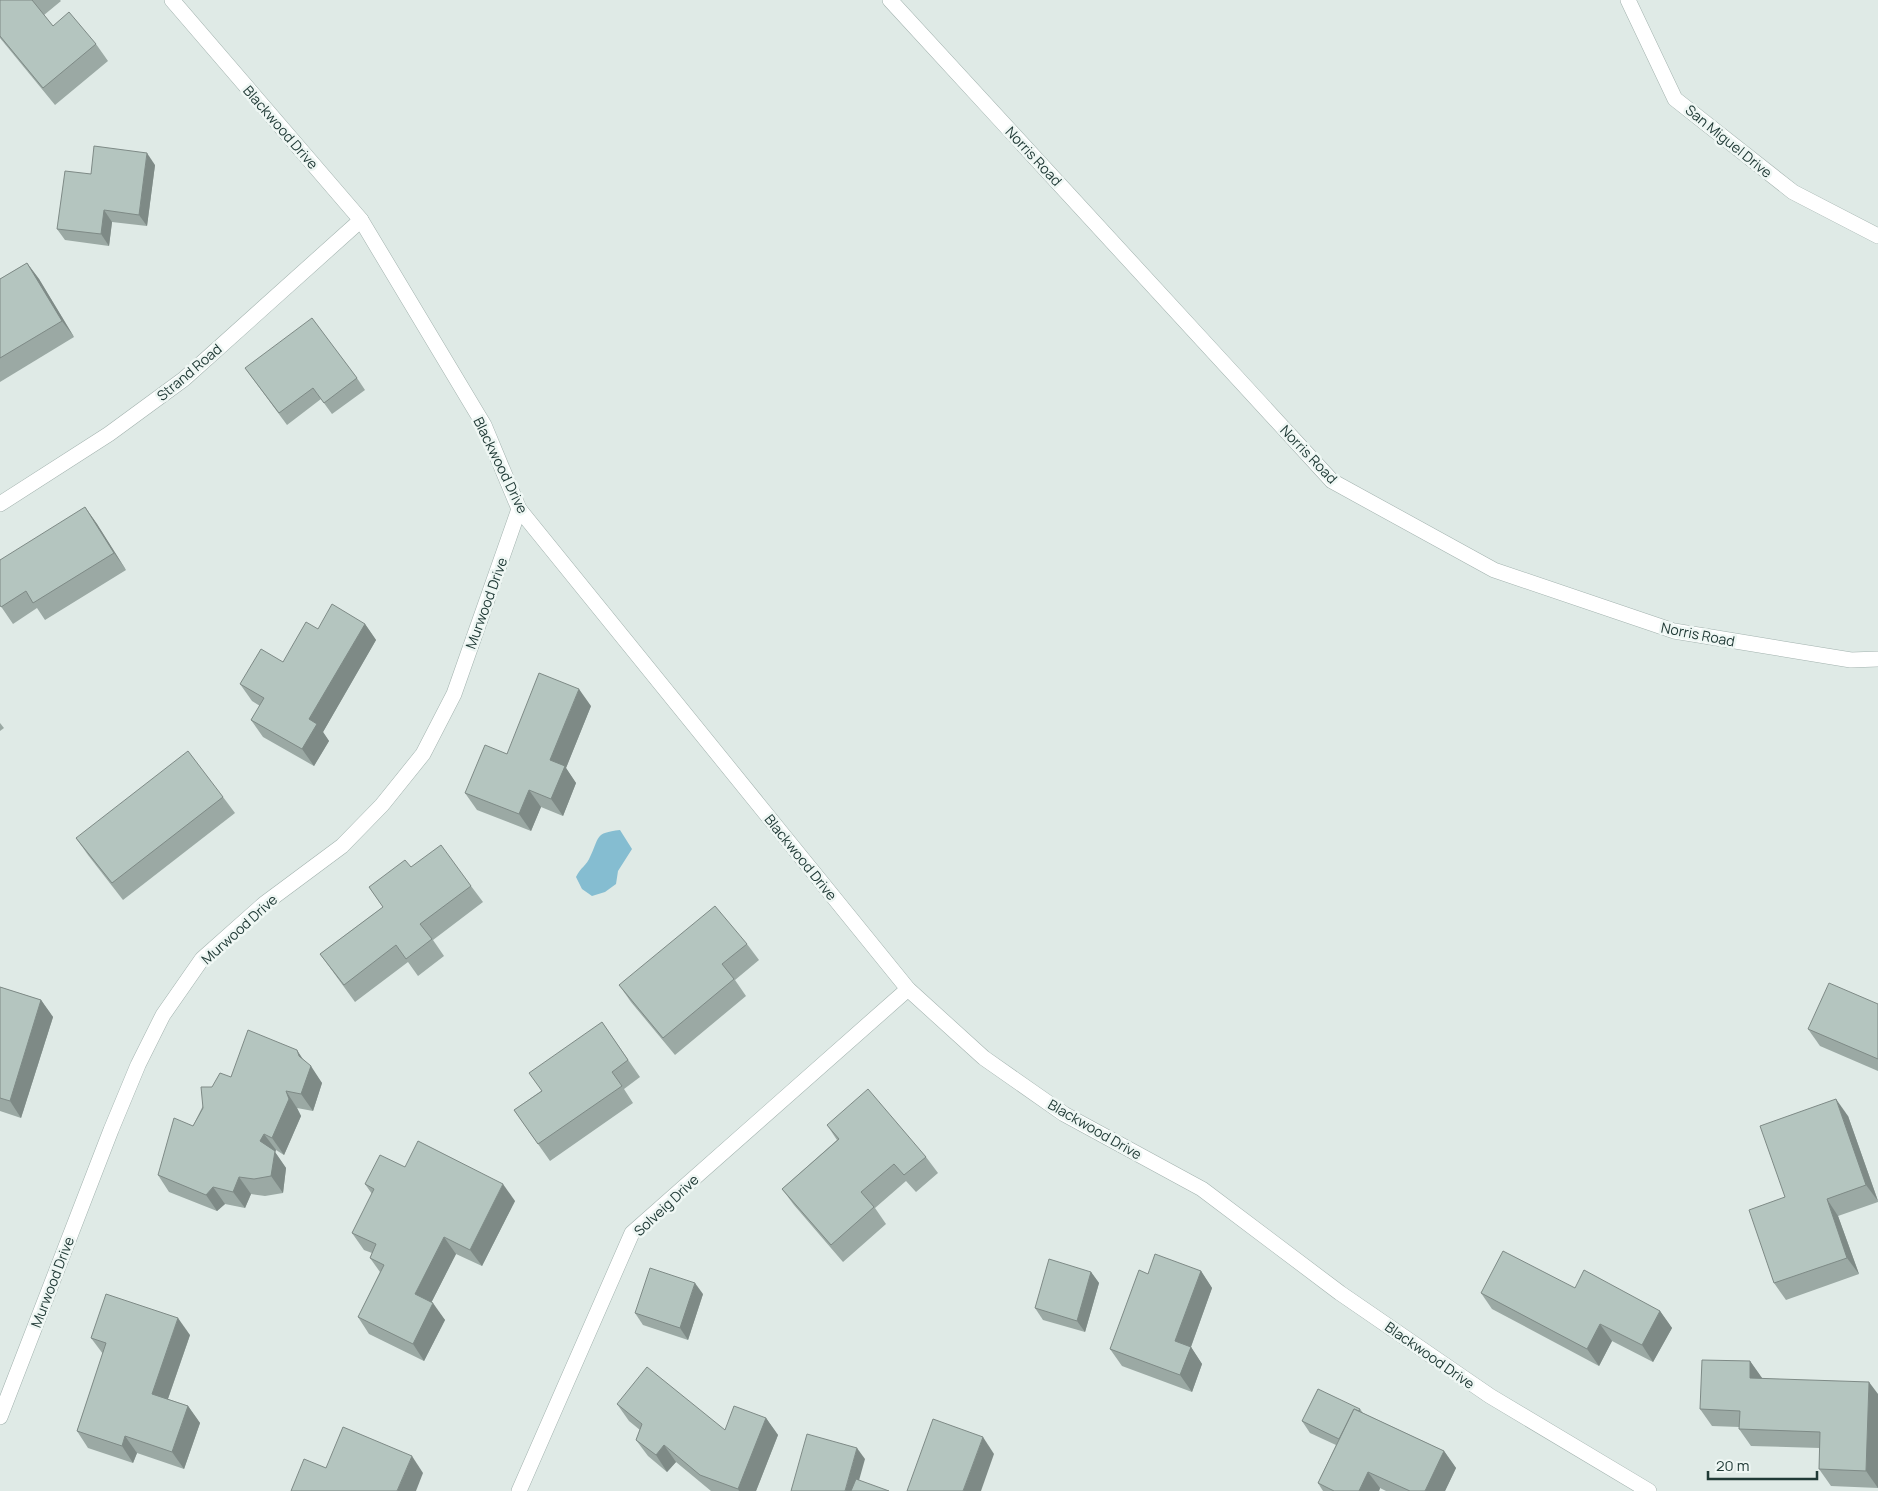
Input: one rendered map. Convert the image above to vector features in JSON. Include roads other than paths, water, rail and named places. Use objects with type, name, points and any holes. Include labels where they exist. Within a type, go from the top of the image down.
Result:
[{"type":"street","name":"Blackwood Drive","points":[[172,0],[361,220],[484,425],[519,509],[908,989],[984,1058],[1064,1114],[1202,1189],[1340,1292],[1490,1396],[1648,1491]]},
{"type":"street","name":"Norris Road","points":[[890,0],[1332,481],[1494,570],[1674,631],[1851,660],[1878,658]]},
{"type":"street","name":"San Miguel Drive","points":[[1628,0],[1676,99],[1793,192],[1878,236]]},
{"type":"street","name":"Strand Road","points":[[0,504],[108,434],[184,379],[361,220]]},
{"type":"street","name":"Murwood Drive","points":[[0,1417],[111,1130],[138,1065],[163,1016],[202,959],[264,904],[342,846],[382,805],[422,754],[454,694],[519,509]]},
{"type":"street","name":"Solveig Drive","points":[[520,1491],[632,1233],[908,989]]},
{"type":"water","points":[[620,830],[632,849],[618,871],[616,884],[605,892],[592,896],[582,889],[576,877],[589,860],[599,837],[606,833]]}]
